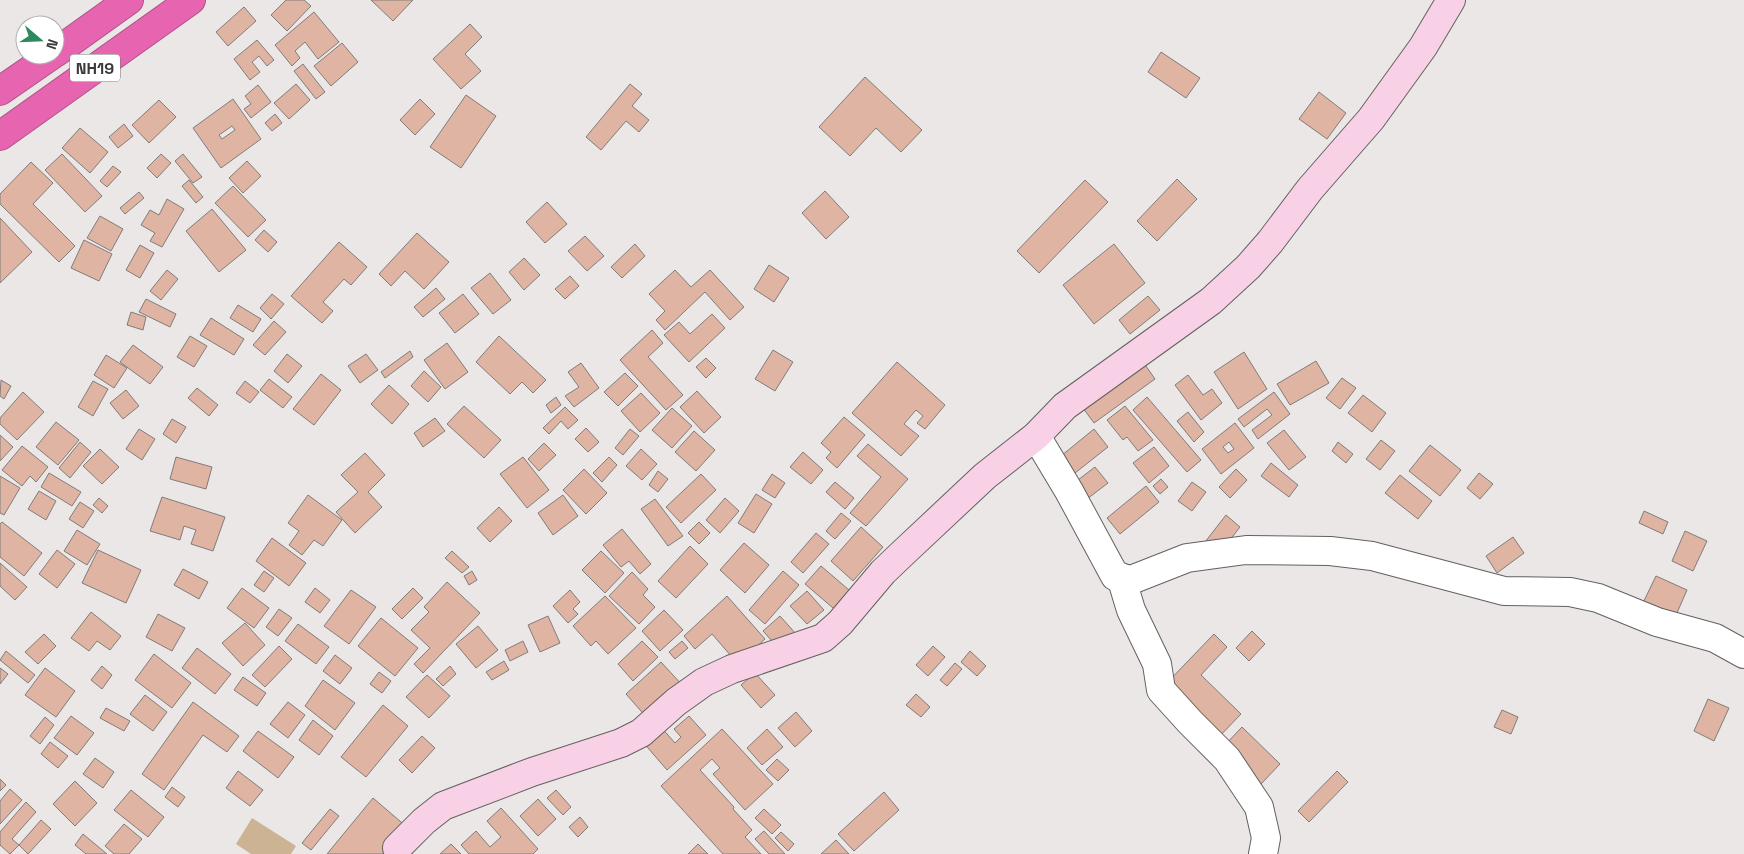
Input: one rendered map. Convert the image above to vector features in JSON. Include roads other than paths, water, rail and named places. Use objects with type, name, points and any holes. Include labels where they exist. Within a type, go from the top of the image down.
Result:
[{"type":"highway","name":"NH19","points":[[65,45],[129,0]]},
{"type":"highway","name":"NH19","points":[[0,136],[191,0]]},
{"type":"highway","name":"NH19","points":[[0,91],[38,65]]},
{"type":"street","points":[[397,848],[442,806],[532,772],[621,743],[641,733],[676,702],[704,682],[732,669],[823,638],[840,623],[883,572],[985,476],[1036,436],[1065,406],[1211,301],[1248,267],[1370,118],[1423,47],[1451,0]]},
{"type":"street","points":[[1036,436],[1069,491],[1115,576],[1131,580],[1187,558],[1246,550],[1305,550],[1372,556],[1504,591],[1570,592],[1598,598],[1657,622],[1715,638],[1744,654]]},
{"type":"street","points":[[1121,577],[1131,610],[1157,664],[1161,690],[1226,759],[1259,807],[1266,838],[1264,854]]}]
